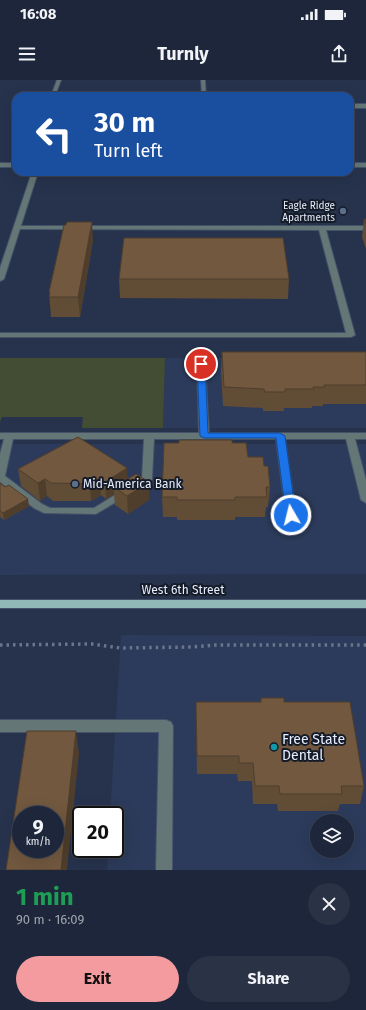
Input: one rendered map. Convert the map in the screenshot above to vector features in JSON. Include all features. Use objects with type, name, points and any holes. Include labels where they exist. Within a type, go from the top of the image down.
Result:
[{"type":"main road","name":"West 6th Street","points":[[0,604],[366,604]]},
{"type":"street","points":[[54,92],[59,80]]},
{"type":"street","points":[[203,80],[204,92]]},
{"type":"street","points":[[354,106],[366,106]]},
{"type":"street","points":[[0,165],[12,165]]},
{"type":"street","points":[[354,165],[366,165]]},
{"type":"street","points":[[0,279],[34,176]]},
{"type":"street","points":[[17,227],[366,228]]},
{"type":"street","points":[[0,335],[351,335],[322,228]]},
{"type":"street","points":[[201,364],[204,436]]},
{"type":"street","points":[[149,436],[147,479],[96,511],[48,511],[38,506],[0,476],[4,436],[149,436],[366,436]]},
{"type":"street","points":[[280,436],[291,515]]},
{"type":"street","points":[[350,436],[366,500]]},
{"type":"street","points":[[0,726],[166,726],[164,870]]},
{"type":"path","points":[[0,645],[92,644],[120,648],[191,647],[216,645],[366,646]]},
{"type":"shaded area","points":[[165,358],[366,358],[366,428],[163,428]]},
{"type":"shaded area","points":[[0,444],[366,444],[366,574],[0,575]]},
{"type":"shaded area","points":[[121,635],[366,636],[366,870],[107,870],[108,858],[124,858],[124,806],[111,806]]},
{"type":"green space","points":[[0,358],[165,358],[163,428],[82,428],[83,417],[2,417],[0,422]]},
{"type":"building","points":[[67,222],[92,222],[78,297],[49,297],[64,225],[66,225]]},
{"type":"building","points":[[124,238],[283,238],[289,279],[119,279]]},
{"type":"building","points":[[222,352],[366,352],[366,385],[324,385],[325,387],[313,387],[314,389],[285,389],[285,392],[265,392],[264,389],[224,387]]},
{"type":"building","points":[[78,437],[127,468],[105,482],[100,478],[90,484],[51,483],[45,479],[38,483],[18,469]]},
{"type":"building","points":[[179,440],[232,440],[232,443],[246,443],[248,457],[263,457],[264,466],[268,466],[270,487],[266,487],[267,497],[235,497],[235,500],[177,500],[177,497],[162,497],[164,443],[179,443]]},
{"type":"building","points":[[136,474],[149,482],[127,496],[114,487]]},
{"type":"building","points":[[0,483],[5,487],[9,485],[28,499],[3,513],[0,511]]},
{"type":"building","name":"Free State Dental","points":[[261,698],[284,698],[284,702],[350,702],[364,786],[341,786],[342,794],[280,794],[279,786],[255,786],[253,763],[239,763],[239,756],[197,756],[196,702],[261,702]]},
{"type":"building","points":[[27,731],[76,731],[64,842],[64,806],[16,806]]},
{"type":"building","points":[[12,830],[12,858],[62,858],[61,870],[6,870]]},
{"type":"place","name":"Eagle Ridge Apartments","points":[[343,211]]},
{"type":"place","name":"Mid-America Bank","points":[[75,484]]},
{"type":"place","name":"Free State Dental","points":[[274,747]]},
{"type":"route","points":[[201,364],[204,436],[280,436],[291,515]]}]
